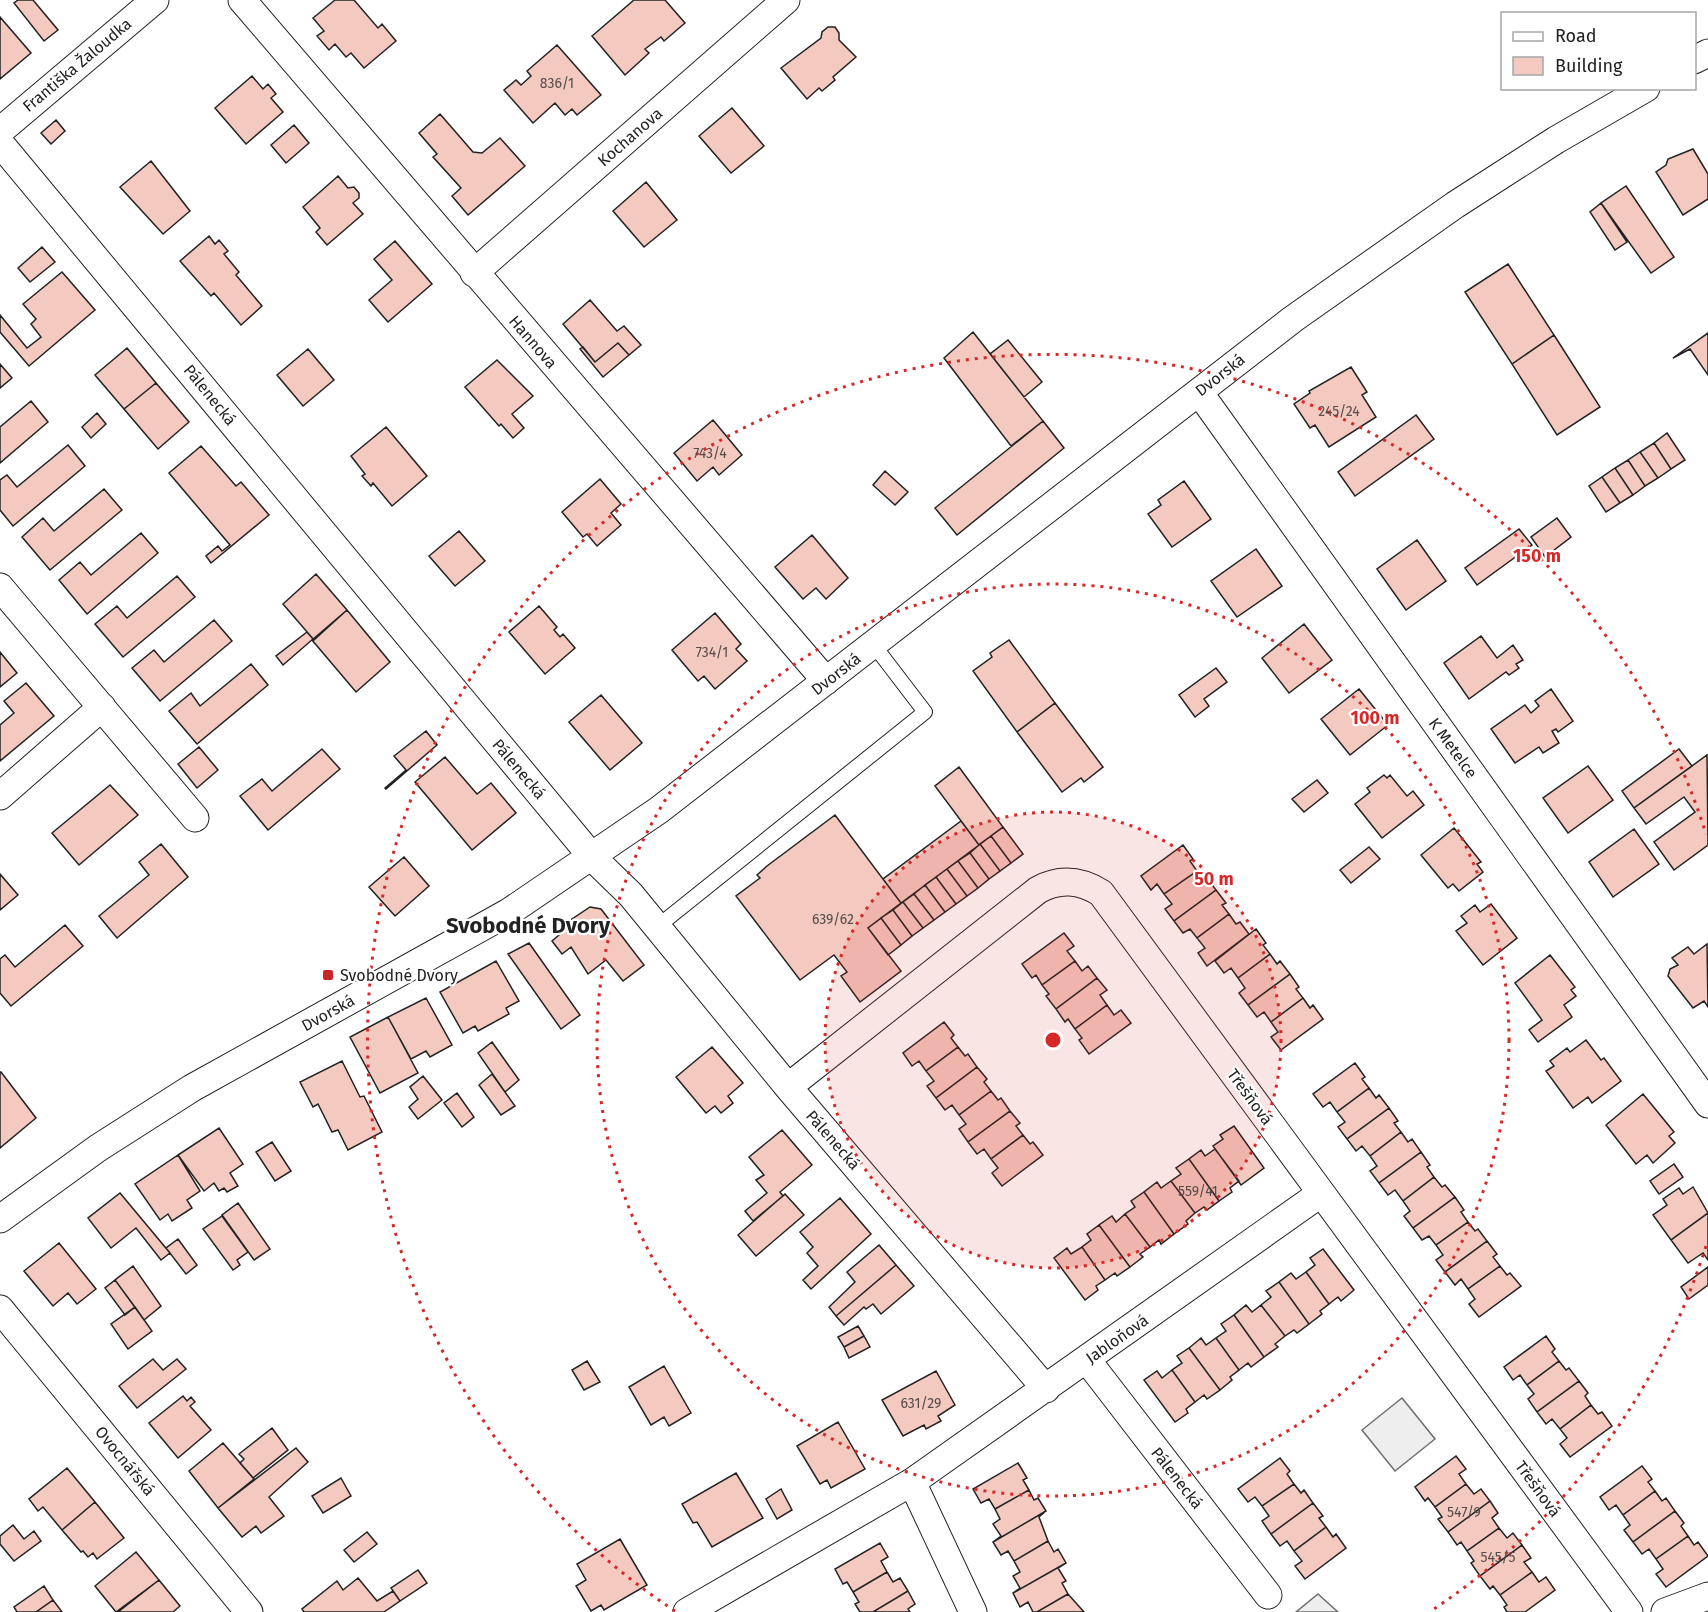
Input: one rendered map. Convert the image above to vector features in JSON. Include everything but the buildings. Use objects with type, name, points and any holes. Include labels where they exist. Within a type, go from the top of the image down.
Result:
[{"type":"street","name":"Františka Žaloudka","points":[[0,131],[155,0]]},
{"type":"street","name":"Hannova","points":[[242,0],[826,681]]},
{"type":"street","name":"Kochanova","points":[[474,273],[786,0]]},
{"type":"street","name":"Dvorská","points":[[0,1220],[98,1148],[192,1088],[509,912],[592,858],[659,810],[1293,319],[1428,223],[1556,140],[1643,90]]},
{"type":"street","name":"Pálenecká","points":[[0,143],[592,858],[631,895],[788,1087],[1046,1389]]},
{"type":"street","name":"K Metelce","points":[[1198,392],[1708,1104]]},
{"type":"street","points":[[0,587],[195,818]]},
{"type":"street","points":[[0,796],[102,707]]},
{"type":"street","name":"Třešňová","points":[[788,1087],[1038,890],[1062,882],[1085,884],[1101,893],[1629,1612]]},
{"type":"street","name":"Jabloňová","points":[[687,1612],[912,1482],[1320,1194]]},
{"type":"street","name":"Ovocnářská","points":[[0,1309],[249,1612]]},
{"type":"street","name":"Pálenecká","points":[[1087,1360],[1268,1595]]},
{"type":"street","points":[[912,1482],[973,1612]]},
{"type":"street","points":[[1665,1612],[1708,1596]]},
{"type":"lane","points":[[657,927],[925,712],[873,644]]},
{"type":"shaded area","points":[[1402,1398],[1435,1439],[1395,1471],[1362,1430]]},
{"type":"shaded area","points":[[1318,1594],[1338,1612],[1296,1612]]},
{"type":"place","name":"Svobodné Dvory","points":[[328,975]]},
{"type":"district","name":"Svobodné Dvory","points":[[528,925]]}]
